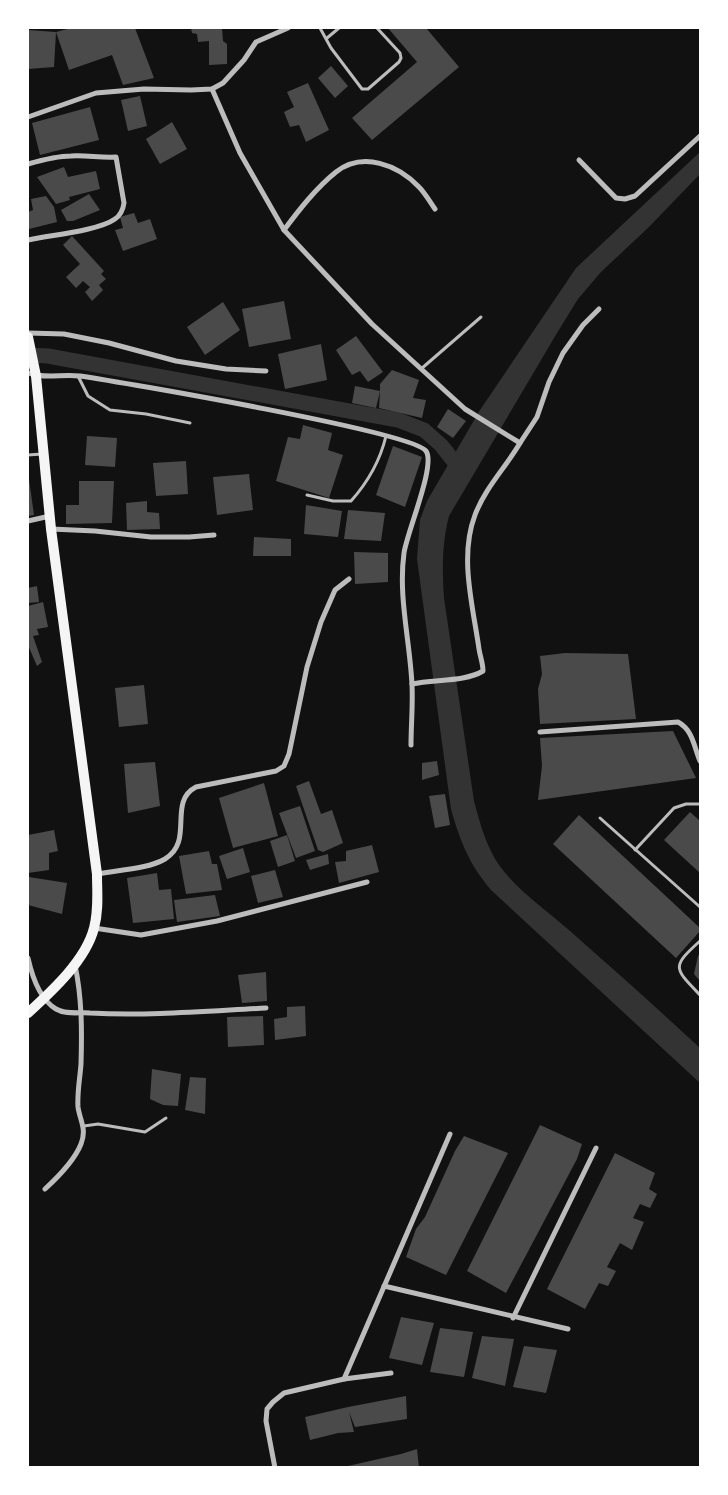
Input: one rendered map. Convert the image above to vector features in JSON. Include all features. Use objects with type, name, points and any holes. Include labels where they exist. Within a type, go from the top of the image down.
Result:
[{"type":"main road","points":[[28,338],[51,529],[97,874],[98,906],[94,928],[84,952],[75,965],[28,1013]]},
{"type":"street","points":[[28,117],[96,93],[144,89],[212,89],[223,83],[244,60],[256,42],[288,28]]},
{"type":"street","points":[[212,89],[240,153],[284,230],[372,324],[465,409],[520,443]]},
{"type":"street","points":[[579,160],[616,198],[625,199],[635,196],[700,136]]},
{"type":"street","points":[[28,164],[46,159],[72,156],[116,158],[124,203],[123,210],[115,220],[93,228],[28,240]]},
{"type":"street","points":[[284,230],[302,206],[336,172],[363,162],[386,164],[398,171],[420,187],[435,209]]},
{"type":"street","points":[[412,684],[428,680],[464,678],[477,675],[483,671],[468,564],[471,529],[475,513],[490,487],[512,457],[536,416],[563,353],[583,325],[599,309]]},
{"type":"street","points":[[28,333],[64,334],[109,343],[176,361],[266,371]]},
{"type":"street","points":[[32,374],[77,376],[235,403],[371,431],[419,446],[426,451],[429,462],[427,478],[404,553],[406,622],[412,684],[410,745]]},
{"type":"street","points":[[28,521],[50,516]]},
{"type":"street","points":[[51,529],[95,531],[151,537],[214,535]]},
{"type":"street","points":[[97,874],[153,864],[175,852],[179,845],[183,800],[188,791],[196,787],[276,771],[284,766],[289,754],[307,667],[321,622],[335,590],[349,579]]},
{"type":"street","points":[[540,732],[678,722],[685,725],[691,735],[700,761]]},
{"type":"street","points":[[94,928],[141,935],[217,921],[367,882]]},
{"type":"street","points":[[28,958],[31,973],[44,998],[48,1004],[63,1012],[165,1014],[266,1008]]},
{"type":"street","points":[[46,1189],[58,1177],[80,1146],[84,1126],[78,1107],[82,1045],[80,987],[75,965]]},
{"type":"street","points":[[344,1380],[450,1134]]},
{"type":"street","points":[[514,1318],[596,1148]]},
{"type":"street","points":[[384,1286],[514,1318],[568,1329]]},
{"type":"street","points":[[275,1468],[267,1436],[266,1421],[267,1409],[273,1402],[284,1393],[344,1380],[391,1373]]},
{"type":"lane","points":[[320,28],[331,48],[362,89],[368,89],[399,62],[400,58],[400,53],[377,28]]},
{"type":"lane","points":[[327,38],[339,28]]},
{"type":"lane","points":[[422,369],[481,317]]},
{"type":"lane","points":[[77,376],[88,396],[110,410],[146,414],[190,423]]},
{"type":"lane","points":[[307,495],[333,501],[351,501],[364,486],[382,454],[386,436]]},
{"type":"lane","points":[[28,455],[43,454]]},
{"type":"lane","points":[[635,850],[674,808],[686,804],[700,804]]},
{"type":"lane","points":[[600,818],[700,907]]},
{"type":"lane","points":[[700,941],[683,957],[680,963],[680,970],[684,978],[700,995]]},
{"type":"lane","points":[[84,1126],[98,1124],[145,1132],[166,1118]]},
{"type":"shaded area","points":[[700,152],[700,174],[649,227],[601,272],[578,299],[449,516],[445,536],[443,567],[444,598],[474,801],[490,850],[506,874],[523,891],[700,1048],[700,1083],[491,890],[471,861],[458,832],[451,809],[417,559],[420,520],[427,501],[480,410],[576,268]]},
{"type":"building","points":[[71,28],[135,28],[154,78],[123,85],[112,55],[69,70],[56,32]]},
{"type":"building","points":[[191,28],[222,28],[223,41],[227,44],[227,64],[209,65],[209,41],[198,42],[197,34],[192,33]]},
{"type":"building","points":[[388,28],[426,28],[459,67],[372,140],[352,118],[417,62]]},
{"type":"building","points":[[28,30],[56,32],[54,67],[28,69]]},
{"type":"building","points":[[331,66],[348,86],[335,98],[318,78]]},
{"type":"building","points":[[308,83],[329,130],[306,142],[299,125],[290,127],[284,112],[294,107],[287,92]]},
{"type":"building","points":[[140,96],[147,126],[128,131],[121,100]]},
{"type":"building","points":[[90,107],[99,140],[40,155],[32,123]]},
{"type":"building","points":[[172,122],[187,149],[160,164],[146,139]]},
{"type":"building","points":[[64,167],[68,177],[96,171],[100,189],[69,197],[70,200],[56,204],[37,177]]},
{"type":"building","points":[[89,194],[100,210],[73,221],[67,221],[61,210]]},
{"type":"building","points":[[46,196],[54,207],[57,222],[29,229],[28,212],[33,210],[31,199]]},
{"type":"building","points":[[134,213],[138,223],[150,219],[157,239],[123,251],[115,230],[123,228],[120,217]]},
{"type":"building","points":[[72,236],[104,271],[101,274],[106,279],[99,285],[103,290],[92,301],[85,292],[90,287],[83,281],[76,288],[66,277],[80,264],[63,245]]},
{"type":"building","points":[[284,301],[291,339],[249,347],[242,309]]},
{"type":"building","points":[[223,302],[240,330],[205,355],[187,327]]},
{"type":"building","points":[[356,336],[383,372],[368,382],[360,371],[352,375],[336,350]]},
{"type":"building","points":[[321,344],[327,380],[285,389],[278,354]]},
{"type":"building","points":[[392,370],[419,380],[413,398],[426,400],[422,418],[379,408],[380,384]]},
{"type":"building","points":[[355,386],[380,391],[376,408],[352,403]]},
{"type":"building","points":[[448,409],[466,421],[453,438],[437,427]]},
{"type":"building","points":[[303,425],[332,433],[328,450],[343,455],[329,498],[276,481],[288,437],[300,439]]},
{"type":"building","points":[[87,436],[117,438],[115,467],[85,465]]},
{"type":"building","points":[[393,446],[422,457],[405,507],[376,495]]},
{"type":"building","points":[[186,461],[188,494],[156,496],[153,463]]},
{"type":"building","points":[[28,472],[34,515],[28,516]]},
{"type":"building","points":[[249,474],[253,510],[217,515],[213,477]]},
{"type":"building","points":[[79,481],[114,481],[112,523],[66,524],[66,505],[79,505]]},
{"type":"building","points":[[147,501],[147,512],[159,513],[160,529],[127,530],[126,503]]},
{"type":"building","points":[[306,505],[342,511],[338,537],[304,534]]},
{"type":"building","points":[[348,510],[385,513],[381,541],[344,539]]},
{"type":"building","points":[[254,537],[291,539],[291,556],[253,556]]},
{"type":"building","points":[[354,552],[388,553],[388,582],[355,584]]},
{"type":"building","points":[[37,586],[39,602],[28,603],[28,588]]},
{"type":"building","points":[[43,602],[48,627],[37,629],[39,635],[33,636],[42,662],[37,666],[28,645],[28,606]]},
{"type":"building","points":[[565,653],[628,654],[636,719],[540,724],[538,689],[542,674],[540,656]]},
{"type":"building","points":[[144,685],[148,724],[119,727],[115,688]]},
{"type":"building","points":[[673,731],[696,778],[538,800],[542,766],[540,738]]},
{"type":"building","points":[[437,761],[439,775],[422,780],[422,763]]},
{"type":"building","points":[[155,762],[160,806],[128,813],[124,764]]},
{"type":"building","points":[[309,781],[321,814],[332,810],[343,843],[323,852],[318,850],[296,786]]},
{"type":"building","points":[[264,783],[278,836],[233,848],[219,798]]},
{"type":"building","points":[[445,794],[450,825],[435,828],[429,796]]},
{"type":"building","points":[[300,806],[315,851],[296,858],[279,813]]},
{"type":"building","points":[[690,812],[700,821],[700,873],[664,840]]},
{"type":"building","points":[[579,815],[700,928],[700,931],[676,958],[553,844]]},
{"type":"building","points":[[54,830],[58,851],[49,853],[49,870],[28,873],[28,835]]},
{"type":"building","points":[[287,835],[295,861],[278,867],[270,841]]},
{"type":"building","points":[[372,845],[379,872],[339,883],[335,862],[346,861],[346,851]]},
{"type":"building","points":[[243,848],[250,872],[227,879],[219,856]]},
{"type":"building","points":[[209,851],[212,864],[217,864],[222,890],[186,894],[179,856]]},
{"type":"building","points":[[328,854],[329,864],[310,870],[306,860]]},
{"type":"building","points":[[275,870],[283,897],[258,903],[251,876]]},
{"type":"building","points":[[157,873],[159,890],[171,889],[174,919],[133,923],[127,878]]},
{"type":"building","points":[[29,877],[67,883],[62,914],[28,905]]},
{"type":"building","points":[[215,895],[220,916],[177,922],[174,900]]},
{"type":"building","points":[[700,954],[700,981],[694,974]]},
{"type":"building","points":[[266,972],[267,1001],[242,1003],[238,975]]},
{"type":"building","points":[[305,1006],[306,1036],[275,1040],[274,1019],[287,1017],[287,1007]]},
{"type":"building","points":[[263,1016],[264,1045],[228,1047],[227,1017]]},
{"type":"building","points":[[152,1069],[181,1074],[178,1106],[163,1105],[150,1099]]},
{"type":"building","points":[[190,1077],[206,1078],[205,1114],[185,1110]]},
{"type":"building","points":[[540,1125],[582,1144],[577,1159],[506,1293],[467,1271]]},
{"type":"building","points":[[464,1136],[508,1153],[446,1275],[406,1257],[416,1229],[425,1217],[455,1151]]},
{"type":"building","points":[[615,1153],[655,1173],[649,1189],[657,1194],[650,1208],[640,1204],[633,1218],[644,1222],[632,1250],[620,1243],[607,1267],[616,1271],[608,1286],[599,1283],[585,1309],[547,1289]]},
{"type":"building","points":[[401,1317],[434,1323],[422,1365],[389,1358]]},
{"type":"building","points":[[440,1328],[473,1332],[464,1377],[430,1372]]},
{"type":"building","points":[[482,1336],[514,1339],[505,1386],[472,1378]]},
{"type":"building","points":[[524,1346],[557,1350],[546,1393],[513,1387]]},
{"type":"building","points":[[406,1396],[407,1419],[355,1427],[349,1412],[354,1432],[338,1433],[310,1440],[305,1417]]},
{"type":"building","points":[[417,1449],[419,1468],[339,1468],[401,1454]]},
{"type":"waterway","points":[[28,355],[48,356],[398,420],[424,430],[441,445],[460,469]]}]
